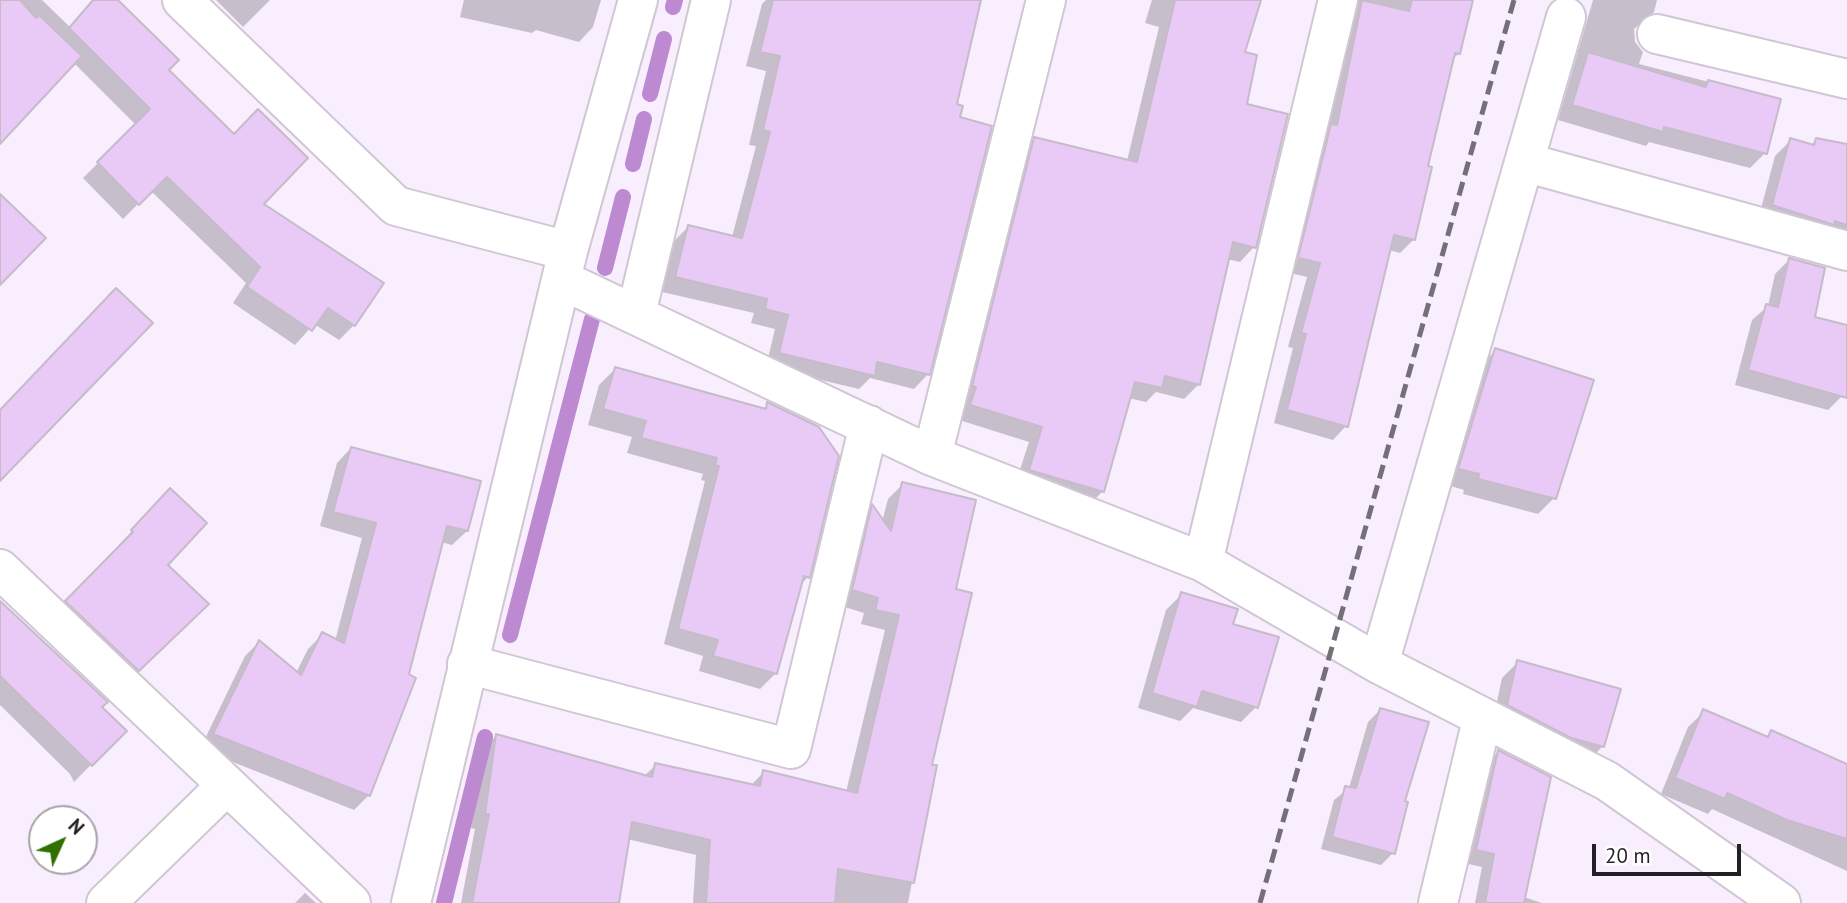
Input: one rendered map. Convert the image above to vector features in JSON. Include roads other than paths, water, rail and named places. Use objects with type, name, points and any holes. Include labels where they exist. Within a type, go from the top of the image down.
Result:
[{"type":"street","points":[[182,0],[396,206],[565,266],[636,314],[932,456],[1203,562],[1482,720],[1607,781],[1781,903]]},
{"type":"street","points":[[411,903],[565,266],[638,0]]},
{"type":"street","points":[[636,314],[711,0]]},
{"type":"street","points":[[932,456],[1046,0]]},
{"type":"street","points":[[1203,562],[1338,0]]},
{"type":"street","points":[[1379,664],[1566,17]]},
{"type":"street","points":[[1657,34],[1847,79]]},
{"type":"street","points":[[1524,162],[1847,251]]},
{"type":"street","points":[[467,664],[791,749],[869,425]]},
{"type":"street","points":[[0,569],[351,903]]},
{"type":"street","points":[[1438,903],[1482,720]]},
{"type":"street","points":[[106,903],[227,785]]},
{"type":"waterway","points":[[673,7],[675,0]]},
{"type":"waterway","points":[[650,94],[664,39]]},
{"type":"waterway","points":[[633,164],[644,119]]},
{"type":"waterway","points":[[605,268],[623,197]]},
{"type":"waterway","points":[[510,635],[592,319]]},
{"type":"waterway","points":[[444,903],[485,737]]},
{"type":"railway","points":[[1260,903],[1514,0]]}]
